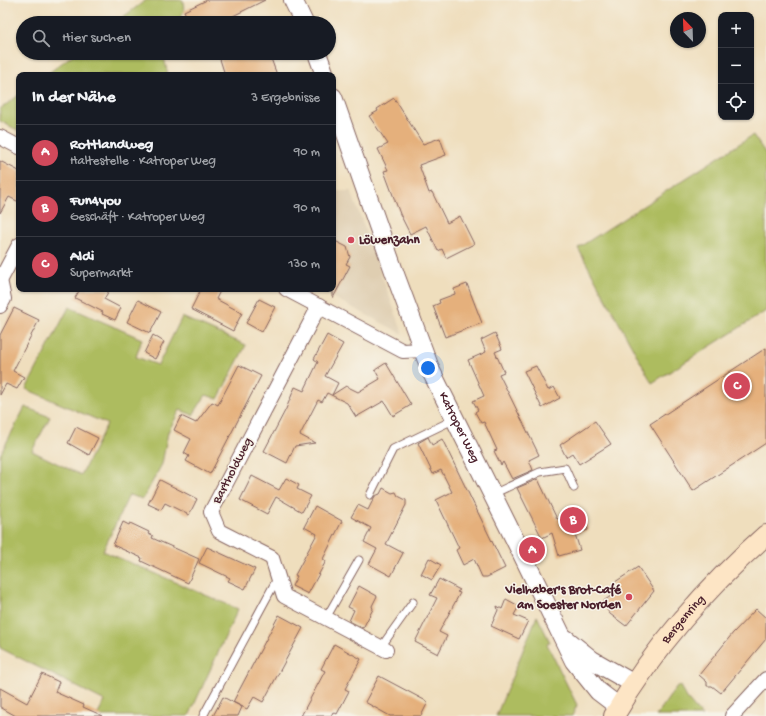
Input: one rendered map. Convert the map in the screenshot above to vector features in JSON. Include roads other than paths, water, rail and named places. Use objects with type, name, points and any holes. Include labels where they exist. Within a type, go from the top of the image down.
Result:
[{"type":"main road","name":"Bergenring","points":[[616,711],[634,684],[686,616],[724,575],[766,535]]},
{"type":"street","points":[[293,0],[301,16]]},
{"type":"street","points":[[320,60],[324,72]]},
{"type":"street","name":"Katroper Weg","points":[[336,106],[422,350],[431,371],[574,661],[616,711]]},
{"type":"street","points":[[0,137],[16,145]]},
{"type":"street","points":[[0,306],[4,299],[0,281],[16,251]]},
{"type":"street","points":[[292,292],[403,351],[422,350]]},
{"type":"street","name":"Bartholdweg","points":[[319,306],[211,512],[219,531],[272,558],[284,596],[384,649]]},
{"type":"street","name":"Katroper Weg","points":[[562,636],[592,660],[634,684]]},
{"type":"street","points":[[732,716],[766,679]]},
{"type":"lane","points":[[370,495],[393,449],[455,419]]},
{"type":"lane","points":[[492,494],[540,472],[565,468],[574,488]]},
{"type":"lane","points":[[326,618],[359,560]]},
{"type":"lane","points":[[203,716],[278,577]]},
{"type":"lane","points":[[384,649],[413,602]]},
{"type":"place","name":"Löwenzahn","points":[[351,240]]},
{"type":"place","name":"Aldi","points":[[737,386]]},
{"type":"place","name":"Fun4you","points":[[573,520]]},
{"type":"place","name":"Rottlandweg","points":[[532,550]]},
{"type":"place","name":"Vielhaber's Brot-Café am Soester Norden","points":[[629,597]]}]
